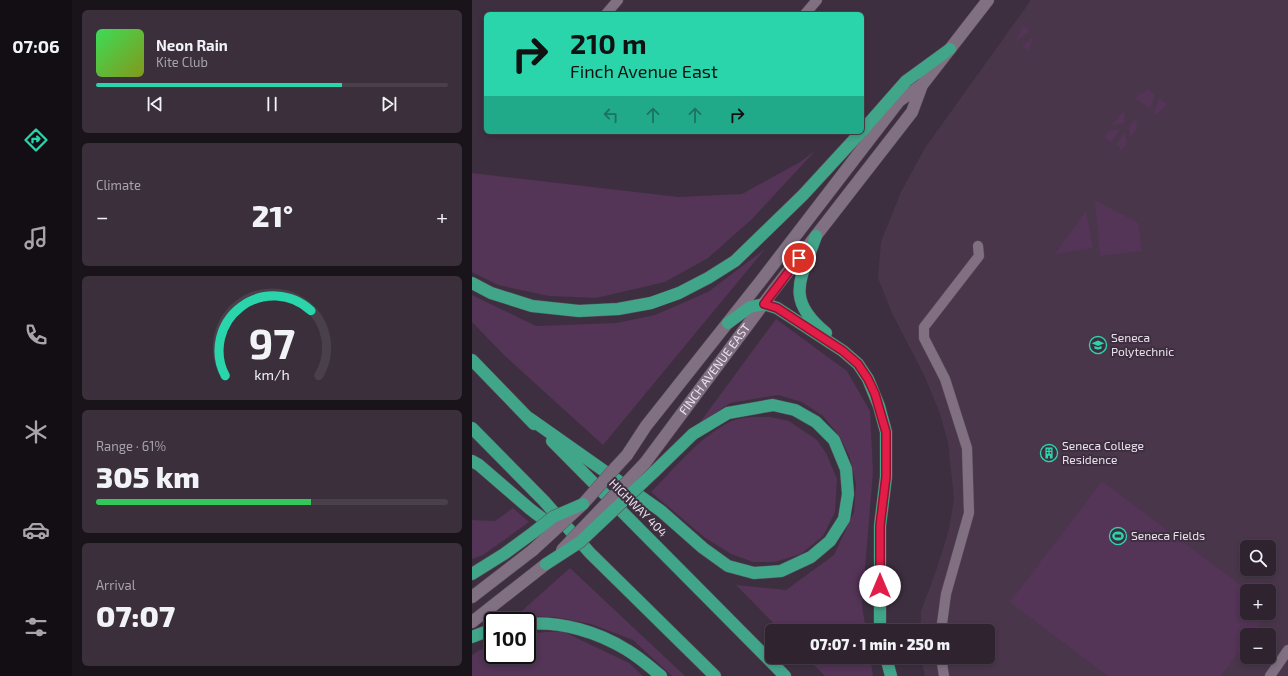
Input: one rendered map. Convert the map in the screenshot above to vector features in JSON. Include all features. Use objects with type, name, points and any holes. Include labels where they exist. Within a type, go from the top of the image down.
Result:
[{"type":"highway","points":[[864,128],[906,80],[950,49]]},
{"type":"highway","points":[[472,283],[491,293],[532,306],[579,311],[618,309],[651,303],[679,293],[708,278],[735,261],[803,194],[858,134]]},
{"type":"highway","points":[[816,236],[800,282],[798,294],[804,308],[811,318],[818,326],[836,340],[843,351]]},
{"type":"highway","points":[[728,323],[750,307],[764,304],[777,308],[843,351],[858,364],[868,379],[879,406],[886,432],[886,477],[880,526],[880,624]]},
{"type":"highway","name":"HIGHWAY 404","points":[[472,360],[785,676]]},
{"type":"highway","points":[[529,418],[661,511],[703,548],[728,566],[754,573],[781,571],[811,558],[830,541],[844,519],[848,494],[846,469],[834,440],[816,422],[795,410],[772,405],[728,413],[693,434],[654,472],[580,542],[546,564]]},
{"type":"highway","points":[[472,428],[544,501],[590,553],[715,676]]},
{"type":"highway","points":[[472,461],[479,465],[530,509],[590,553]]},
{"type":"highway","points":[[472,574],[504,554],[553,517],[582,504]]},
{"type":"highway","points":[[536,624],[563,626],[598,635],[627,650],[661,676]]},
{"type":"highway","points":[[472,637],[484,632]]},
{"type":"highway","points":[[888,664],[891,676]]},
{"type":"main road","name":"FINCH AVENUE EAST","points":[[472,622],[569,544],[645,463],[764,304],[912,112],[922,85],[988,0]]},
{"type":"main road","name":"FINCH AVENUE EAST","points":[[472,597],[533,550],[582,504],[626,455],[646,426],[728,323],[899,100],[922,85]]},
{"type":"street","points":[[608,12],[618,0]]},
{"type":"street","points":[[807,12],[817,0]]},
{"type":"street","points":[[942,624],[946,594],[969,513],[967,448],[945,379],[924,338],[924,327],[979,256],[978,246]]},
{"type":"street","points":[[1270,676],[1288,651]]},
{"type":"street","points":[[942,664],[944,676]]},
{"type":"shaded area","name":"Seneca Polytechnic","points":[[1031,0],[1288,0],[1288,676],[925,676],[922,664],[995,664],[995,624],[921,624],[921,611],[949,530],[954,499],[948,442],[939,411],[925,377],[892,313],[878,278],[881,242],[901,192],[925,148]]},
{"type":"shaded area","points":[[1023,26],[1030,31],[1017,40]]},
{"type":"shaded area","points":[[1034,36],[1028,51],[1022,46]]},
{"type":"shaded area","points":[[1148,89],[1155,95],[1150,109],[1135,98]]},
{"type":"shaded area","points":[[1159,98],[1167,104],[1157,115],[1154,113]]},
{"type":"shaded area","points":[[1124,110],[1125,123],[1112,125]]},
{"type":"shaded area","points":[[1136,118],[1137,129],[1130,138],[1129,126]]},
{"type":"shaded area","points":[[1121,129],[1111,142],[1104,137],[1109,131]]},
{"type":"shaded area","points":[[1125,132],[1127,143],[1122,150],[1116,145]]},
{"type":"shaded area","points":[[816,150],[752,219],[708,258],[665,282],[596,298],[549,296],[498,285],[472,272],[472,173],[679,197],[742,194],[800,162]]},
{"type":"shaded area","points":[[1095,200],[1138,223],[1142,251],[1100,256]]},
{"type":"shaded area","points":[[1086,211],[1093,248],[1055,254]]},
{"type":"shaded area","points":[[765,249],[603,445],[504,355],[472,322],[472,295],[536,326],[616,323],[655,315],[708,292]]},
{"type":"shaded area","points":[[776,319],[847,371],[870,411],[873,472],[862,605],[865,624],[774,624],[736,585],[786,590],[834,555],[854,512],[856,484],[850,458],[840,437],[823,416],[802,402],[778,395],[730,403],[698,425]]},
{"type":"shaded area","points":[[771,417],[789,421],[817,440],[826,453],[837,479],[835,512],[823,536],[801,554],[775,562],[753,562],[731,554],[704,537],[651,492],[699,443],[721,427],[741,418]]},
{"type":"shaded area","name":"Seneca Fields","points":[[1102,481],[1240,585],[1240,620],[1263,620],[1257,628],[1240,628],[1240,650],[1221,676],[1108,676],[1010,602]]},
{"type":"shaded area","points":[[513,508],[529,522],[483,555],[472,559],[472,520],[495,521]]},
{"type":"shaded area","points":[[570,568],[685,676],[672,676],[633,640],[591,624],[555,617],[536,617],[536,612],[520,612]]},
{"type":"shaded area","points":[[562,631],[629,663],[643,676],[472,676],[472,655],[484,649],[484,664],[536,664],[536,633]]},
{"type":"shaded area","points":[[813,664],[871,664],[873,676],[825,676]]},
{"type":"place","name":"Seneca Polytechnic","points":[[1098,345]]},
{"type":"place","name":"Seneca College Residence","points":[[1049,453]]},
{"type":"place","name":"Seneca Fields","points":[[1118,536]]},
{"type":"route","points":[[799,258],[764,304],[777,308],[843,351],[858,364],[868,379],[875,394],[886,432],[886,477],[880,526],[880,586]]}]
